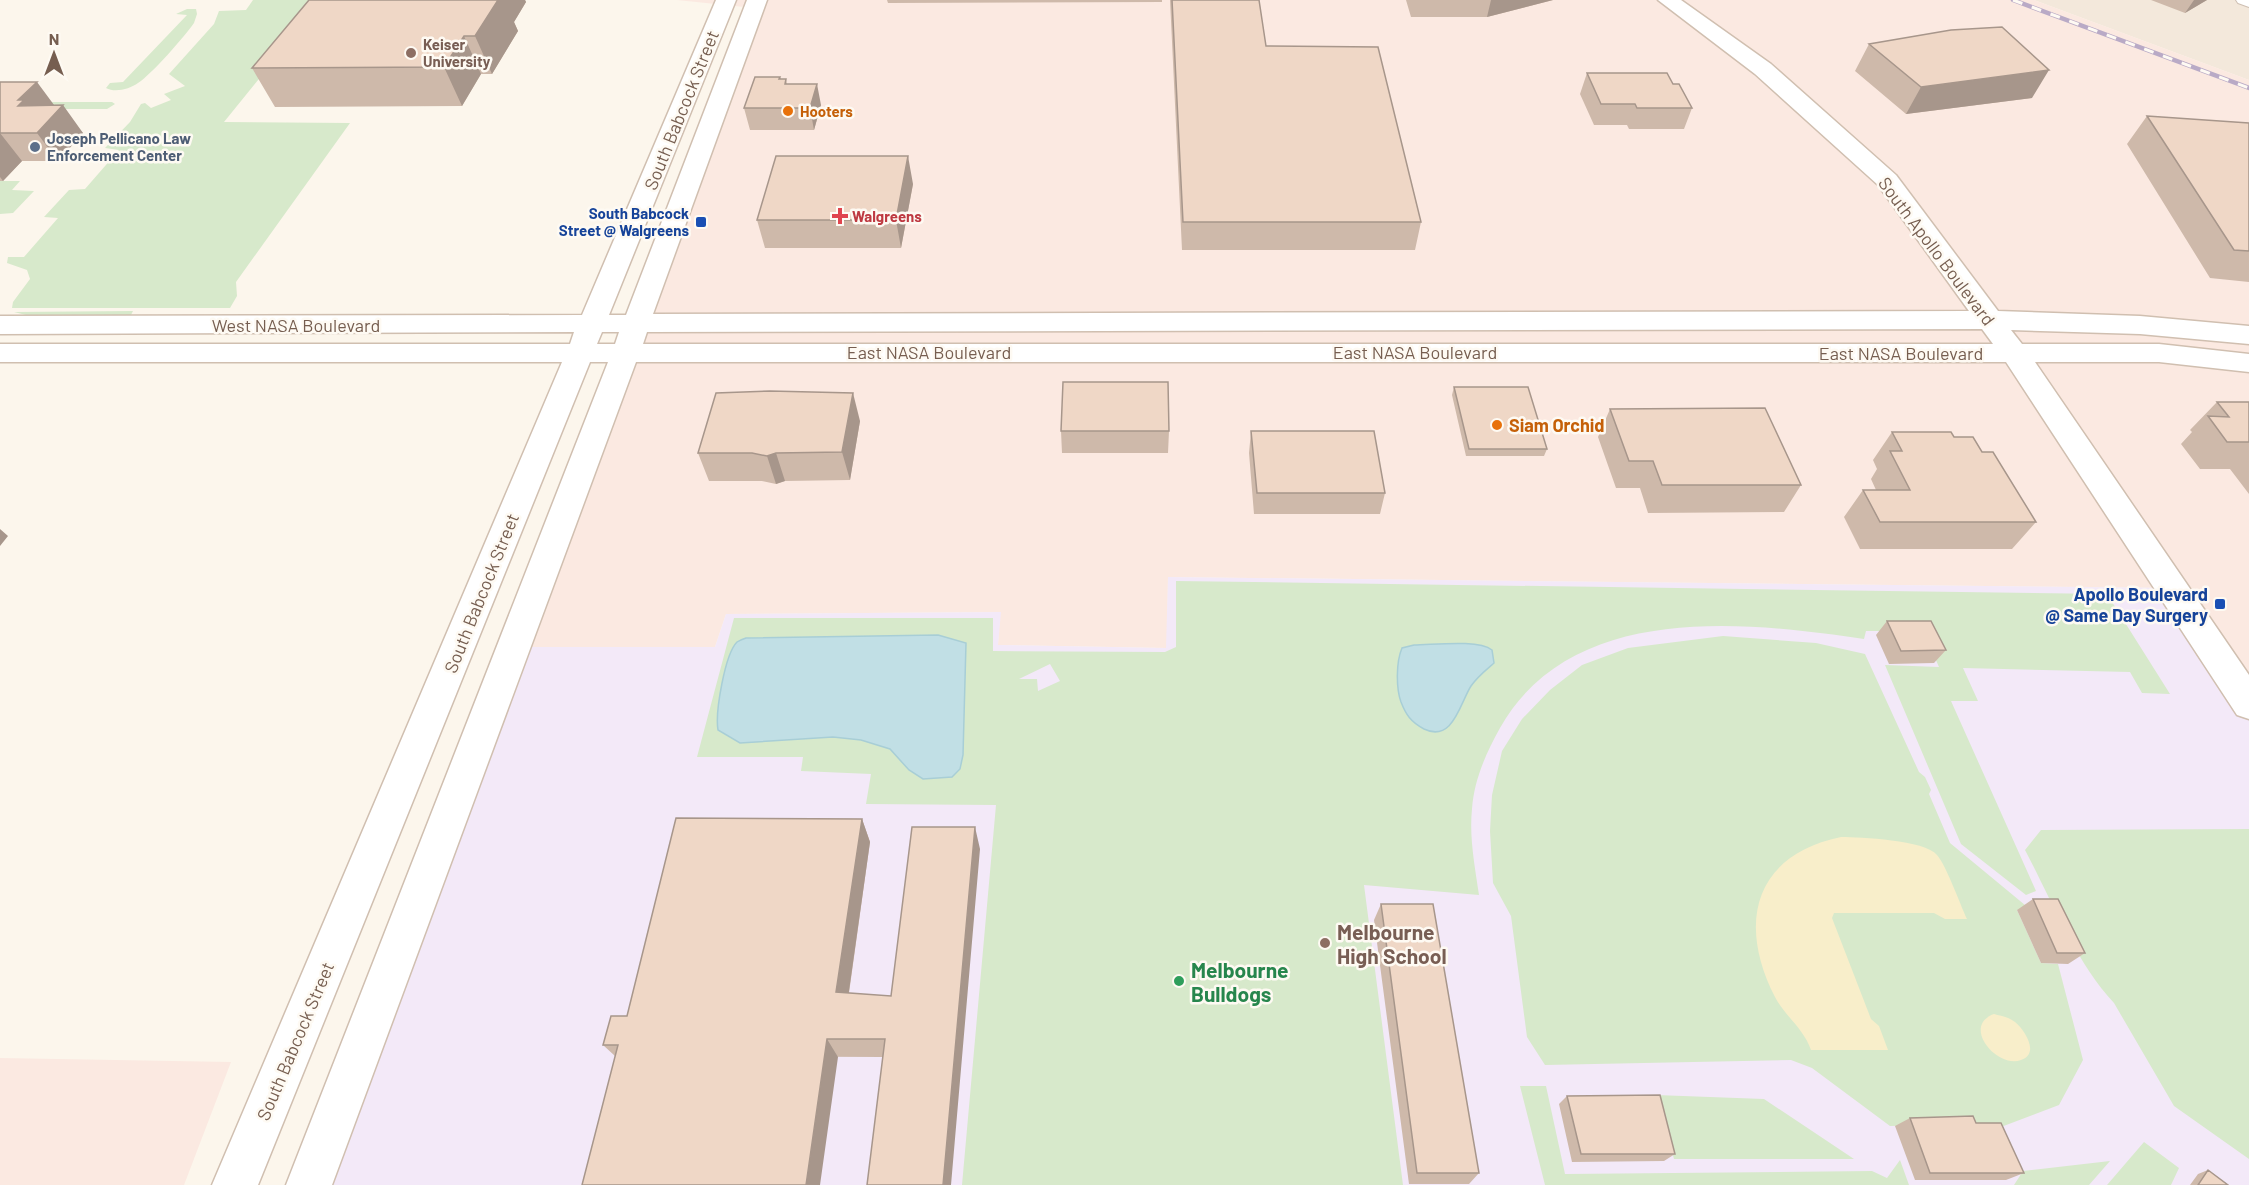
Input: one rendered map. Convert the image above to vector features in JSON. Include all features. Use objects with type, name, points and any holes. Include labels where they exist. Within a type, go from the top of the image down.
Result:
[{"type":"main road","name":"South Babcock Street","points":[[235,1185],[726,0]]},
{"type":"main road","name":"South Babcock Street","points":[[309,1185],[539,585],[757,0]]},
{"type":"main road","name":"South Apollo Boulevard","points":[[1668,0],[1763,69],[1887,180],[2014,353],[2249,704]]},
{"type":"main road","name":"East NASA Boulevard","points":[[630,339],[1990,320],[2140,325],[2249,335]]},
{"type":"main road","name":"West NASA Boulevard","points":[[0,325],[586,339]]},
{"type":"main road","name":"West NASA Boulevard","points":[[0,353],[586,339]]},
{"type":"main road","name":"East NASA Boulevard","points":[[586,339],[2159,353],[2249,363]]},
{"type":"street","points":[[2244,0],[2249,2]]},
{"type":"shaded area","points":[[677,0],[2034,0],[2249,80],[2249,700],[2178,588],[1168,577],[1167,648],[998,645],[1000,612],[726,614],[715,647],[514,647],[754,8]]},
{"type":"shaded area","points":[[2034,0],[2249,0],[2249,80]]},
{"type":"shaded area","name":"Melbourne High School","points":[[1168,577],[2178,588],[2249,700],[2249,1185],[309,1185],[514,647],[715,647],[726,614],[1001,612],[998,645],[1166,648]]},
{"type":"shaded area","points":[[0,1058],[231,1062],[184,1185],[0,1185]]},
{"type":"green space","points":[[253,0],[323,0],[224,122],[350,123],[236,282],[237,296],[230,308],[12,308],[13,302],[30,279],[27,270],[7,263],[8,257],[24,257],[58,218],[44,217],[69,190],[85,189],[119,150],[105,148],[130,122],[141,104],[145,103],[151,108],[171,100],[164,94],[185,86],[169,74],[214,24],[219,11],[246,10]]},
{"type":"green space","points":[[187,9],[196,9],[194,23],[151,72],[127,89],[106,88],[110,83],[123,82],[187,15],[176,14]]},
{"type":"green space","points":[[45,102],[112,102],[115,104],[107,109],[52,109]]},
{"type":"green space","points":[[0,181],[20,181],[12,190],[34,191],[13,213],[0,214]]},
{"type":"green space","points":[[133,311],[131,315],[26,315],[14,312]]},
{"type":"green space","points":[[1176,581],[2107,594],[2170,694],[2142,693],[2130,672],[1963,668],[1978,701],[1951,701],[2036,891],[2026,895],[1961,844],[1885,665],[1939,667],[1923,631],[1866,631],[1864,639],[1817,632],[1714,626],[1663,630],[1614,640],[1570,658],[1531,687],[1495,737],[1478,777],[1473,798],[1472,841],[1479,895],[1364,885],[1403,1185],[962,1185],[996,805],[866,804],[871,774],[801,771],[803,757],[697,757],[734,618],[993,618],[993,651],[1165,652],[1176,647]],"holes":[[[1050,664],[1060,681],[1038,691],[1037,679],[1019,679]]]},
{"type":"green space","points":[[1723,636],[1816,643],[1865,654],[1919,772],[1925,777],[1931,790],[1929,794],[1950,843],[2031,910],[2017,910],[2041,963],[2058,964],[2083,1060],[2059,1105],[2001,1127],[1890,1126],[1812,1068],[1791,1060],[1545,1065],[1527,1037],[1511,916],[1493,883],[1490,831],[1492,795],[1502,751],[1522,719],[1550,690],[1582,665],[1628,648]]},
{"type":"green space","points":[[2249,829],[2249,1159],[2174,1106],[2114,1003],[2087,969],[2025,850],[2041,830]]},
{"type":"green space","points":[[1520,1086],[1546,1086],[1565,1174],[1872,1171],[1887,1178],[1900,1160],[1909,1185],[1545,1185]]},
{"type":"green space","points":[[1656,1095],[1764,1099],[1854,1159],[1674,1159]]},
{"type":"green space","points":[[2144,1142],[2179,1168],[2171,1185],[2107,1185]]},
{"type":"green space","points":[[2110,1161],[2089,1185],[2014,1185],[2023,1171]]},
{"type":"sand","points":[[1841,837],[1892,840],[1930,850],[1937,855],[1944,867],[1967,919],[1945,919],[1934,913],[1834,913],[1832,918],[1871,1019],[1879,1026],[1888,1050],[1811,1050],[1804,1036],[1775,997],[1763,970],[1757,943],[1756,919],[1761,896],[1772,876],[1789,859],[1812,846]]},
{"type":"sand","points":[[1994,1014],[2013,1020],[2023,1030],[2030,1047],[2027,1057],[2012,1061],[1993,1053],[1986,1045],[1981,1028],[1985,1020]]},
{"type":"water","points":[[938,635],[966,643],[963,755],[960,769],[952,777],[923,779],[909,770],[890,749],[861,740],[833,737],[740,743],[718,730],[718,710],[725,670],[733,648],[737,642],[746,638]]},
{"type":"water","points":[[1466,644],[1492,650],[1494,663],[1473,683],[1454,719],[1442,731],[1434,732],[1416,724],[1401,702],[1397,675],[1400,654],[1402,648],[1414,645]]},
{"type":"building","points":[[309,0],[498,0],[475,36],[464,36],[444,67],[252,68]]},
{"type":"building","points":[[1172,0],[1259,0],[1266,46],[1378,47],[1421,222],[1183,222]]},
{"type":"building","points":[[2002,27],[2049,70],[1921,87],[1869,44],[1951,30]]},
{"type":"building","points":[[1587,73],[1667,73],[1673,84],[1679,84],[1692,108],[1637,108],[1635,104],[1601,104]]},
{"type":"building","points":[[755,77],[780,77],[779,79],[786,79],[785,84],[817,84],[810,108],[744,108]]},
{"type":"building","points":[[0,82],[37,82],[18,100],[24,100],[18,106],[63,105],[37,133],[0,133]]},
{"type":"building","points":[[2147,116],[2249,123],[2249,251],[2234,250]]},
{"type":"building","points":[[776,156],[908,156],[896,220],[757,220]]},
{"type":"building","points":[[1063,382],[1168,382],[1169,431],[1061,431]]},
{"type":"building","name":"Siam Orchid","points":[[1454,387],[1528,387],[1547,449],[1469,449]]},
{"type":"building","points":[[770,391],[853,393],[842,452],[776,453],[767,456],[752,453],[698,453],[716,393]]},
{"type":"building","points":[[2217,402],[2249,402],[2249,442],[2227,442],[2208,416],[2229,417]]},
{"type":"building","points":[[1765,408],[1801,485],[1662,485],[1653,461],[1629,461],[1610,409]]},
{"type":"building","points":[[1251,431],[1374,431],[1385,493],[1257,493]]},
{"type":"building","points":[[1892,432],[1951,432],[1954,437],[1973,437],[1982,452],[1993,452],[2036,522],[1880,522],[1863,490],[1910,490],[1890,451],[1902,451]]},
{"type":"building","points":[[1887,621],[1931,621],[1946,650],[1901,651]]},
{"type":"building","points":[[676,818],[862,819],[836,992],[891,996],[912,827],[975,827],[943,1185],[867,1185],[885,1039],[827,1039],[806,1185],[582,1185],[618,1045],[603,1045],[611,1016],[627,1016]]},
{"type":"building","points":[[2033,899],[2058,899],[2085,953],[2057,953]]},
{"type":"building","points":[[1381,904],[1433,904],[1479,1173],[1417,1173]]},
{"type":"building","points":[[1660,1095],[1675,1154],[1581,1154],[1567,1096]]},
{"type":"building","points":[[1973,1116],[1976,1123],[2001,1123],[2024,1173],[1930,1173],[1910,1118]]},
{"type":"building","points":[[2208,1170],[2228,1185],[2198,1185]]},
{"type":"railway","points":[[2013,0],[2249,88]]},
{"type":"place","name":"Keiser University","points":[[411,53]]},
{"type":"place","name":"Hooters","points":[[788,111]]},
{"type":"place","name":"Joseph Pellicano Law Enforcement Center","points":[[35,147]]},
{"type":"place","name":"Walgreens","points":[[840,216]]},
{"type":"place","name":"South Babcock Street @ Walgreens","points":[[701,222]]},
{"type":"place","name":"Siam Orchid","points":[[1497,425]]},
{"type":"place","name":"Apollo Boulevard @ Same Day Surgery","points":[[2220,604]]},
{"type":"place","name":"Melbourne High School","points":[[1325,943]]},
{"type":"place","name":"Melbourne Bulldogs","points":[[1179,981]]}]
